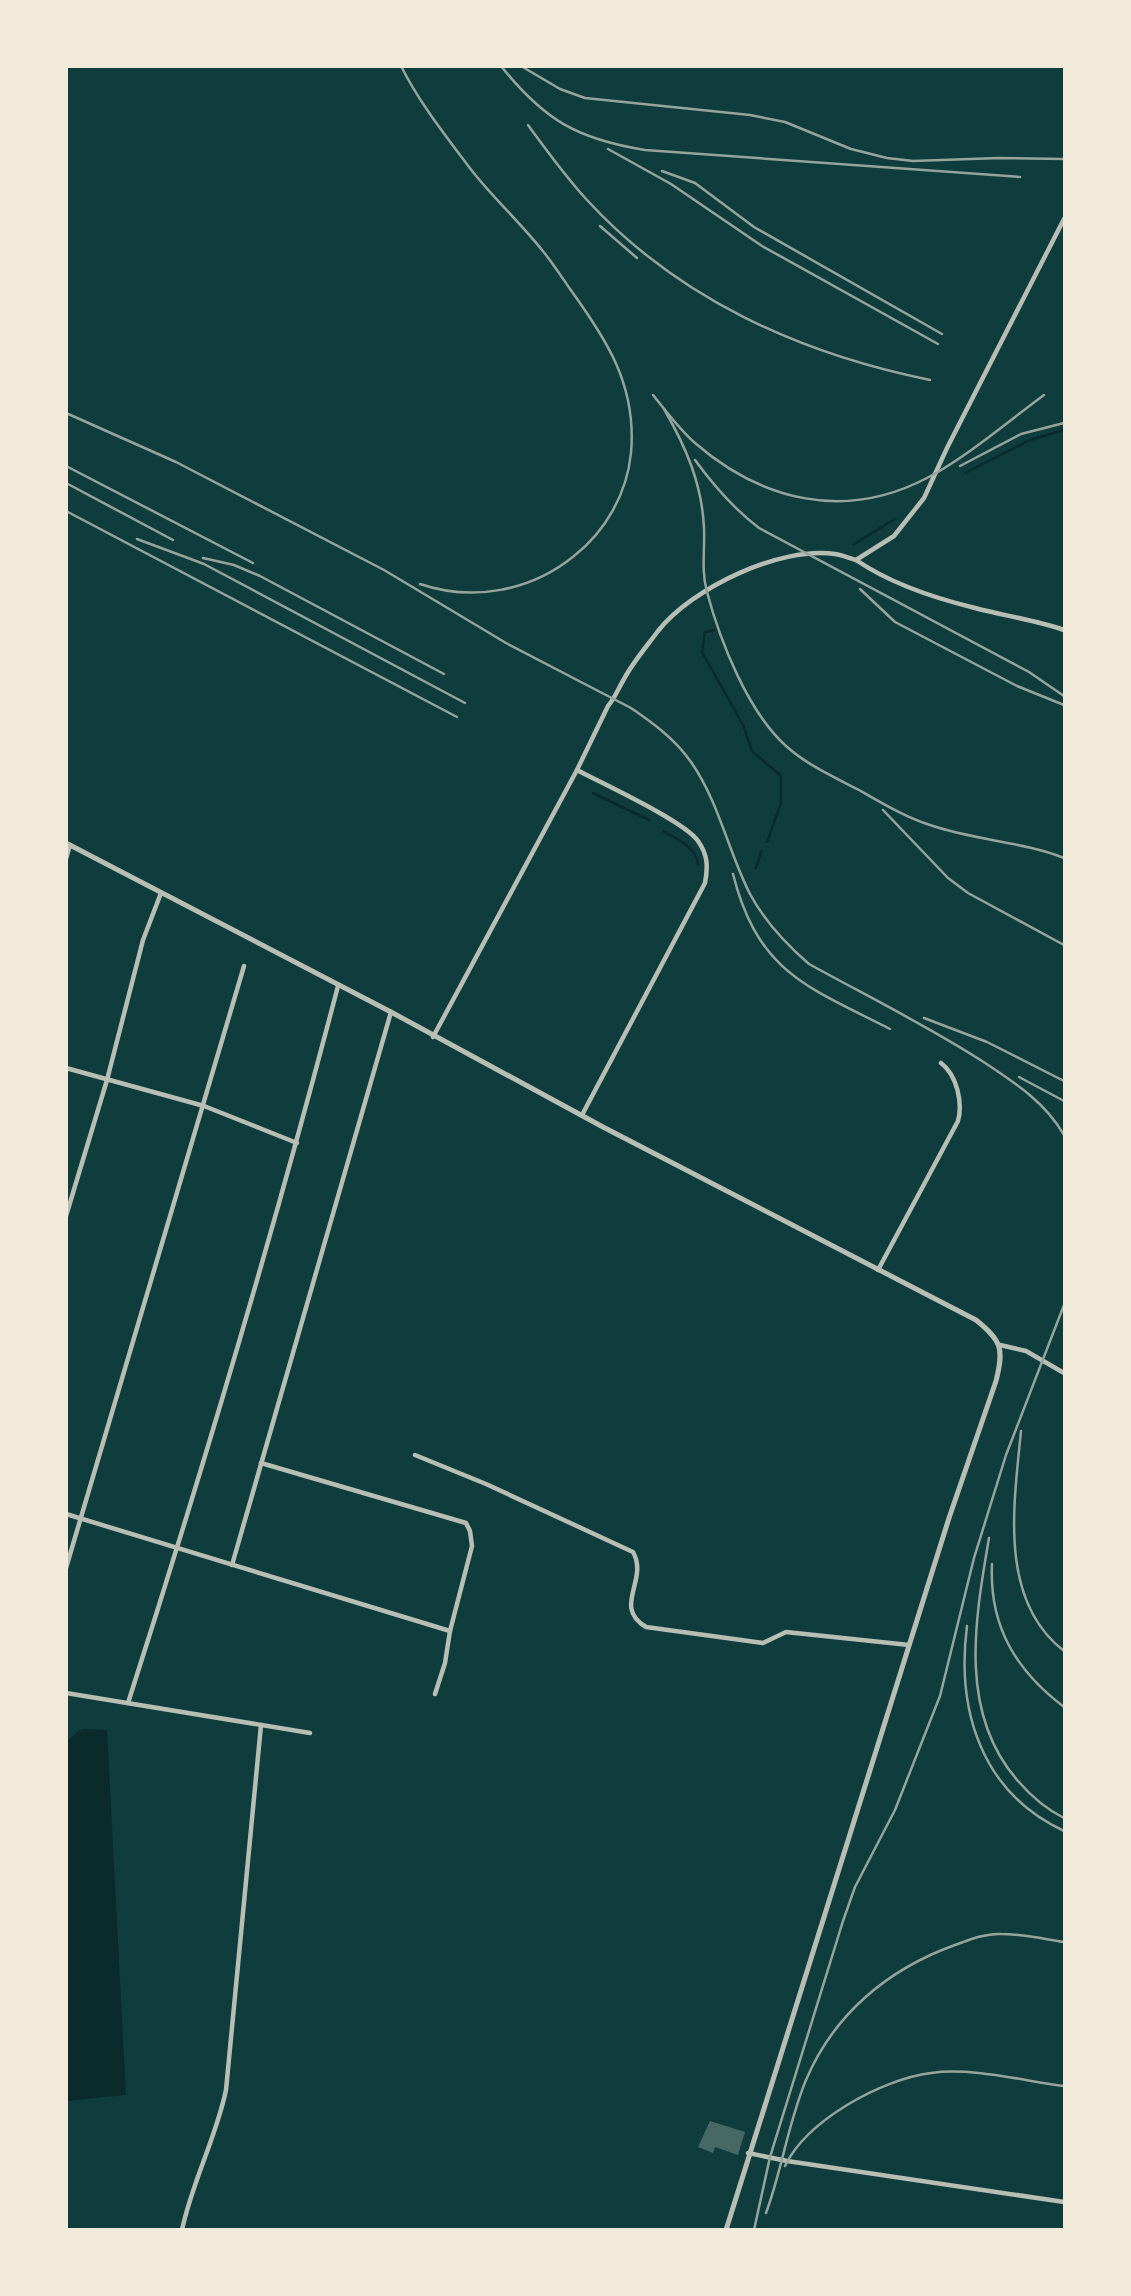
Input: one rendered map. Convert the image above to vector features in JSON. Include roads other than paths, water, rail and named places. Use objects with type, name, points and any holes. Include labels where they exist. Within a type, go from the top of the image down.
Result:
[{"type":"street","points":[[856,560],[894,536],[924,498],[1065,219]]},
{"type":"street","points":[[433,1037],[625,677],[660,628],[706,590],[763,563],[806,555],[834,554],[856,560],[869,569],[938,598],[976,609],[1030,619],[1065,630]]},
{"type":"street","points":[[577,770],[690,832],[706,854],[708,866],[705,883],[582,1115]]},
{"type":"street","points":[[66,859],[68,844],[391,1012],[433,1037],[877,1271],[976,1320],[992,1333],[1000,1345],[1001,1363],[996,1381],[949,1518],[726,2230]]},
{"type":"street","points":[[66,1216],[107,1080],[143,940],[161,894]]},
{"type":"street","points":[[66,1568],[244,966]]},
{"type":"street","points":[[128,1703],[178,1548],[297,1143],[338,986]]},
{"type":"street","points":[[232,1565],[391,1012]]},
{"type":"street","points":[[877,1271],[958,1121],[960,1103],[951,1073],[941,1063]]},
{"type":"street","points":[[66,1069],[204,1106],[297,1143]]},
{"type":"street","points":[[1000,1345],[1026,1351],[1065,1373]]},
{"type":"street","points":[[415,1455],[485,1483],[633,1552],[637,1560],[637,1572],[630,1607],[636,1621],[646,1627],[763,1643],[786,1632],[909,1645]]},
{"type":"street","points":[[261,1463],[466,1523],[472,1546],[450,1631],[445,1663],[435,1694]]},
{"type":"street","points":[[66,1514],[450,1631]]},
{"type":"street","points":[[66,1693],[310,1733]]},
{"type":"street","points":[[182,2230],[186,2210],[220,2121],[226,2090],[261,1725]]},
{"type":"street","points":[[748,2153],[1065,2202]]},
{"type":"water","points":[[82,1729],[107,1730],[126,2095],[67,2101],[66,1741]]},
{"type":"waterway","points":[[965,473],[1030,440],[1064,430]]},
{"type":"waterway","points":[[854,544],[895,519]]},
{"type":"waterway","points":[[714,630],[705,632],[702,652],[743,725],[752,751],[781,776],[781,803],[767,842]]},
{"type":"waterway","points":[[593,793],[649,820]]},
{"type":"waterway","points":[[663,831],[690,848],[698,864]]},
{"type":"waterway","points":[[756,868],[761,851]]},
{"type":"railway","points":[[401,66],[451,143],[546,255],[596,327],[617,365],[629,406],[632,429],[629,468],[620,497],[596,535],[574,556],[539,578],[501,590],[460,592],[420,584]]},
{"type":"railway","points":[[501,66],[532,100],[564,124],[581,133],[621,145],[645,150],[1020,177]]},
{"type":"railway","points":[[521,66],[560,89],[585,98],[750,115],[785,122],[851,149],[887,158],[913,161],[1064,159]]},
{"type":"railway","points":[[528,125],[579,191],[623,235],[702,294],[789,338],[835,355],[930,380]]},
{"type":"railway","points":[[608,149],[671,184],[762,246],[938,344]]},
{"type":"railway","points":[[662,171],[695,183],[754,227],[942,334]]},
{"type":"railway","points":[[600,226],[637,258]]},
{"type":"railway","points":[[653,395],[695,443],[748,479],[776,491],[835,501],[866,499],[896,491],[927,478],[972,449],[1044,395]]},
{"type":"railway","points":[[664,409],[686,452],[700,496],[705,584],[719,632],[737,675],[772,732],[794,753],[812,765],[912,818],[946,830],[1032,848],[1064,858]]},
{"type":"railway","points":[[66,413],[176,462],[384,570],[506,643],[631,708],[671,739],[691,762],[709,793],[750,894],[769,923],[792,949],[809,964],[940,1035],[1006,1077],[1048,1112],[1064,1135]]},
{"type":"railway","points":[[960,466],[1021,434],[1064,423]]},
{"type":"railway","points":[[695,460],[725,497],[759,528],[1029,672],[1064,696]]},
{"type":"railway","points":[[66,466],[253,563]]},
{"type":"railway","points":[[66,483],[173,540]]},
{"type":"railway","points":[[66,511],[457,717]]},
{"type":"railway","points":[[137,539],[204,564],[465,703]]},
{"type":"railway","points":[[203,558],[234,565],[260,576],[444,674]]},
{"type":"railway","points":[[860,589],[895,622],[1017,686],[1064,705]]},
{"type":"railway","points":[[883,810],[948,878],[968,893],[1064,945]]},
{"type":"railway","points":[[733,874],[757,934],[772,955],[790,973],[834,1001],[890,1029]]},
{"type":"railway","points":[[924,1018],[987,1042],[1064,1081]]},
{"type":"railway","points":[[1019,1077],[1064,1101]]},
{"type":"railway","points":[[754,2230],[770,2157],[843,1921],[855,1887],[895,1810],[940,1696],[974,1558],[1006,1455],[1064,1305]]},
{"type":"railway","points":[[1021,1431],[1014,1519],[1020,1578],[1028,1605],[1043,1630],[1064,1651]]},
{"type":"railway","points":[[989,1538],[976,1633],[979,1696],[986,1726],[999,1754],[1018,1781],[1039,1802],[1064,1818]]},
{"type":"railway","points":[[992,1564],[995,1607],[1009,1645],[1032,1678],[1064,1707]]},
{"type":"railway","points":[[967,1626],[966,1689],[971,1718],[981,1746],[994,1772],[1013,1795],[1036,1815],[1064,1831]]},
{"type":"railway","points":[[766,2213],[806,2080],[832,2034],[866,1997],[907,1967],[978,1937],[1009,1934],[1064,1942]]},
{"type":"railway","points":[[785,2166],[810,2133],[828,2118],[869,2093],[912,2077],[931,2073],[963,2072],[1064,2086]]}]
